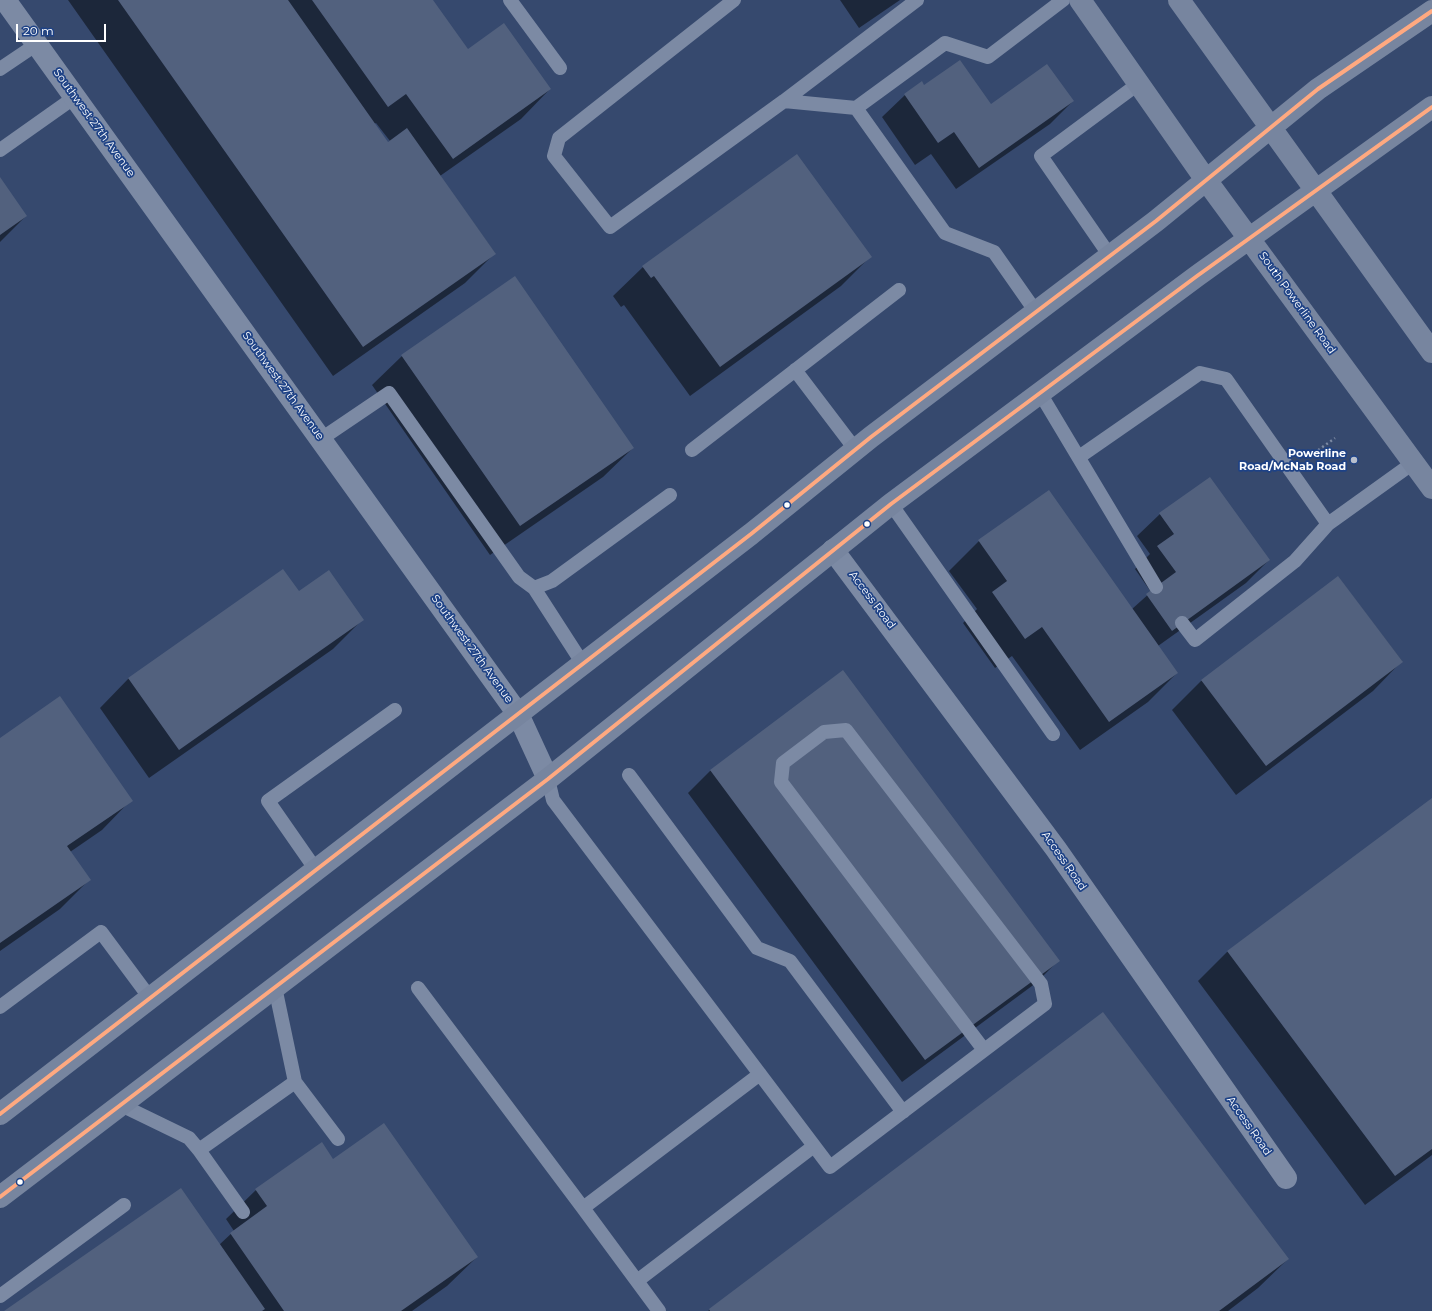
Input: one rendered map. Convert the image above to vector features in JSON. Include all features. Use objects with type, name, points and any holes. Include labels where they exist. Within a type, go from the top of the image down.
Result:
[{"type":"main road","name":"South Powerline Road","points":[[1080,0],[1206,180],[1432,488]]},
{"type":"main road","points":[[1179,0],[1316,190],[1430,343]]},
{"type":"main road","points":[[0,1114],[745,538],[855,449],[1110,256],[1318,89],[1432,11]]},
{"type":"main road","points":[[0,1197],[548,779],[890,504],[1249,238],[1432,107]]},
{"type":"street","name":"Southwest 27th Avenue","points":[[5,0],[518,714],[548,779]]},
{"type":"street","name":"Access Road","points":[[834,550],[1056,849],[1286,1178]]},
{"type":"lane","points":[[510,0],[560,68]]},
{"type":"lane","points":[[734,0],[559,138],[554,156],[610,227],[784,101],[917,0]]},
{"type":"lane","points":[[784,101],[856,108],[945,44],[988,57],[1063,0]]},
{"type":"lane","points":[[0,69],[37,44]]},
{"type":"lane","points":[[1110,256],[1041,156],[1138,84]]},
{"type":"lane","points":[[0,150],[75,97]]},
{"type":"lane","points":[[856,108],[945,233],[994,252],[1036,312]]},
{"type":"lane","points":[[692,450],[899,290]]},
{"type":"lane","points":[[794,370],[855,449]]},
{"type":"lane","points":[[1079,457],[1200,373],[1226,379],[1328,524]]},
{"type":"lane","points":[[1040,392],[1156,587]]},
{"type":"lane","points":[[321,439],[390,393],[519,577],[534,588],[583,664]]},
{"type":"lane","points":[[1182,623],[1195,640],[1295,561],[1328,524],[1413,463]]},
{"type":"lane","points":[[534,588],[552,581],[670,495]]},
{"type":"lane","points":[[890,504],[1053,734]]},
{"type":"lane","points":[[316,870],[268,801],[394,710]]},
{"type":"lane","points":[[548,779],[553,800],[830,1167],[1045,1004],[1041,984],[846,730],[824,732],[783,763],[781,782],[984,1050]]},
{"type":"lane","points":[[629,775],[757,948],[790,961],[903,1112]]},
{"type":"lane","points":[[0,1007],[101,932],[150,998]]},
{"type":"lane","points":[[275,987],[295,1082],[338,1139]]},
{"type":"lane","points":[[418,988],[659,1311]]},
{"type":"lane","points":[[583,1208],[760,1074]]},
{"type":"lane","points":[[199,1150],[295,1082]]},
{"type":"lane","points":[[121,1105],[189,1138],[243,1212]]},
{"type":"lane","points":[[637,1281],[814,1146]]},
{"type":"lane","points":[[0,1296],[124,1205]]},
{"type":"path","points":[[1310,456],[1335,438]]},
{"type":"building","points":[[118,0],[288,0],[388,142],[407,128],[496,254],[363,347]]},
{"type":"building","points":[[312,0],[433,0],[468,49],[504,23],[551,89],[453,159],[406,94],[388,107]]},
{"type":"building","points":[[960,60],[991,104],[1047,64],[1074,101],[979,168],[954,132],[938,143],[904,94],[922,81],[924,85]]},
{"type":"building","points":[[797,154],[872,257],[720,367],[654,276],[651,278],[642,266]]},
{"type":"building","points":[[0,177],[27,216],[0,235]]},
{"type":"building","points":[[515,276],[634,448],[520,526],[401,355]]},
{"type":"building","points":[[1210,477],[1270,560],[1172,631],[1146,594],[1176,572],[1157,546],[1174,534],[1159,513]]},
{"type":"building","points":[[1049,490],[1178,673],[1109,722],[1042,627],[1025,639],[992,592],[1007,581],[978,540]]},
{"type":"building","points":[[283,569],[299,591],[329,570],[364,620],[179,750],[128,678]]},
{"type":"building","points":[[1338,576],[1403,662],[1266,766],[1201,680]]},
{"type":"building","points":[[843,670],[1060,961],[925,1060],[710,770]]},
{"type":"building","points":[[60,696],[133,801],[67,846],[91,880],[0,943],[0,738]]},
{"type":"building","points":[[1432,798],[1432,1149],[1395,1176],[1227,951]]},
{"type":"building","points":[[1103,1012],[1289,1259],[1219,1311],[710,1311],[709,1309]]},
{"type":"building","points":[[384,1123],[478,1257],[401,1311],[284,1311],[230,1233],[267,1206],[255,1189],[322,1142],[333,1159]]},
{"type":"building","points":[[181,1188],[265,1309],[262,1311],[4,1311]]},
{"type":"transit line","points":[[0,1114],[751,534],[871,437],[1156,221],[1318,89],[1432,11]]},
{"type":"transit line","points":[[0,1197],[548,779],[891,504],[1197,276],[1432,107]]},
{"type":"place","name":"Powerline Road/McNab Road","points":[[1354,460]]}]
